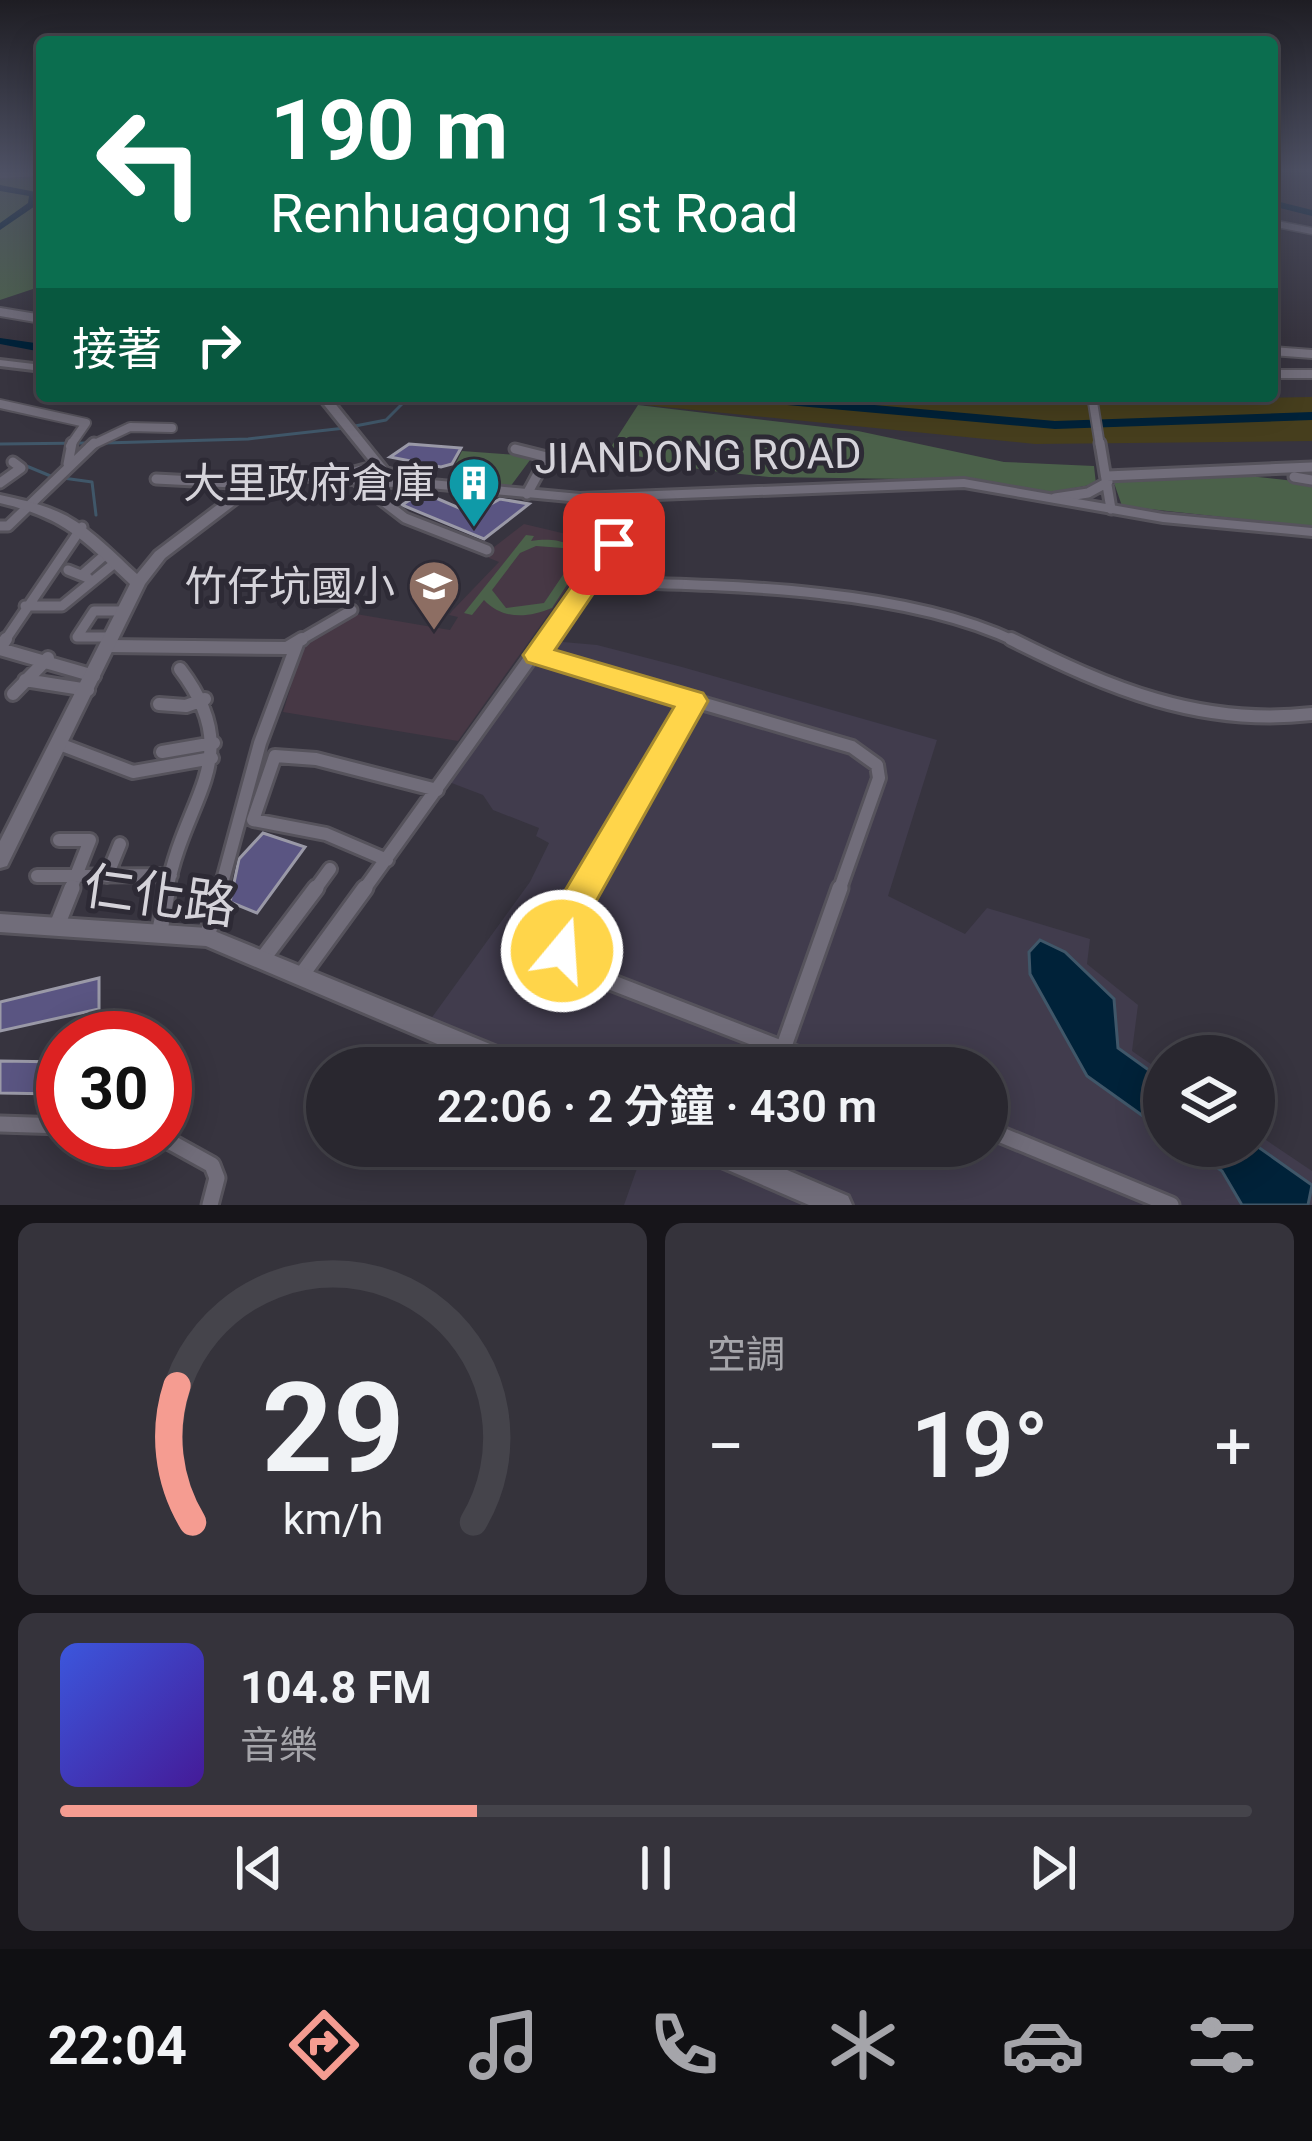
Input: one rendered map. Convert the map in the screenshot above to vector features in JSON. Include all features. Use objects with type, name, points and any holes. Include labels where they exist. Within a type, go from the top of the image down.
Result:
[{"type":"street","points":[[0,312],[36,318]]},
{"type":"street","points":[[1278,351],[1312,354]]},
{"type":"street","points":[[0,363],[36,367]]},
{"type":"street","points":[[1278,374],[1312,374]]},
{"type":"street","points":[[331,402],[367,452]]},
{"type":"street","points":[[1093,402],[1111,509]]},
{"type":"street","points":[[0,404],[86,423],[61,473]]},
{"type":"street","points":[[0,526],[8,526],[34,506],[61,473],[120,429],[172,428]]},
{"type":"street","points":[[515,449],[547,458],[527,494]]},
{"type":"street","points":[[359,474],[367,452]]},
{"type":"street","points":[[359,474],[367,452]]},
{"type":"street","points":[[0,483],[21,468],[13,462]]},
{"type":"street","name":"JIANDONG ROAD","points":[[1048,499],[1088,493],[1107,477],[1312,467]]},
{"type":"street","name":"JIANDONG ROAD","points":[[251,484],[275,472],[359,474],[527,494],[646,498],[956,482],[1111,509],[1312,532]]},
{"type":"street","points":[[359,474],[417,525],[487,550]]},
{"type":"street","points":[[1294,477],[1312,479]]},
{"type":"street","points":[[156,479],[251,484]]},
{"type":"street","points":[[0,860],[62,745],[138,583],[160,555],[251,484]]},
{"type":"street","points":[[303,973],[646,498]]},
{"type":"street","points":[[0,499],[34,506],[82,527],[138,583]]},
{"type":"street","points":[[82,527],[25,605],[0,649],[48,658],[58,669],[91,683]]},
{"type":"street","points":[[25,605],[62,606],[86,577],[112,558]]},
{"type":"street","points":[[68,570],[86,577]]},
{"type":"street","points":[[588,582],[753,586],[865,602],[976,625],[1155,704],[1212,717],[1276,720],[1312,714]]},
{"type":"street","points":[[126,610],[94,611],[77,637],[258,650],[297,644],[352,610]]},
{"type":"street","points":[[207,937],[260,743],[297,644]]},
{"type":"street","points":[[537,655],[865,752],[879,769],[782,1047]]},
{"type":"street","points":[[13,694],[48,658]]},
{"type":"street","points":[[160,930],[179,838],[213,751],[214,714],[180,669]]},
{"type":"street","points":[[26,680],[91,683]]},
{"type":"street","points":[[159,704],[186,706],[205,699]]},
{"type":"street","points":[[692,701],[566,921],[562,951],[577,969],[779,1047]]},
{"type":"street","points":[[62,745],[84,745],[124,770],[139,772],[213,751]]},
{"type":"street","points":[[162,752],[213,751]]},
{"type":"street","points":[[387,860],[326,834],[253,820],[275,756],[316,759],[437,790]]},
{"type":"street","points":[[58,923],[90,840],[59,840]]},
{"type":"street","points":[[107,876],[120,844]]},
{"type":"street","points":[[264,957],[330,869]]},
{"type":"street","points":[[37,876],[171,874]]},
{"type":"street","name":"仁化路","points":[[0,923],[58,923],[207,937],[473,1047]]},
{"type":"street","points":[[0,1124],[36,1125]]},
{"type":"street","points":[[1008,1138],[1171,1205]]},
{"type":"street","points":[[192,1154],[212,1165],[217,1178],[210,1205]]},
{"type":"street","points":[[751,1167],[839,1205]]},
{"type":"shaded area","name":"竹仔坑國小","points":[[524,524],[600,542],[458,741],[283,712],[302,650],[315,635],[356,614],[450,630],[458,617],[449,615],[499,562],[489,558],[489,551]]},
{"type":"shaded area","points":[[552,641],[597,645],[937,740],[888,896],[965,934],[987,908],[1090,939],[1087,964],[1138,1005],[1132,1051],[1143,1059],[1143,1167],[1275,1167],[1275,1146],[1312,1171],[1312,1205],[624,1205],[638,1167],[1008,1167],[1008,1047],[439,1047],[417,1038],[530,882],[549,843],[536,836],[539,828],[493,810],[483,795],[449,782]]},
{"type":"green space","points":[[0,226],[36,226],[36,288],[0,300]]},
{"type":"green space","points":[[638,405],[858,431],[1004,462],[1094,466],[1096,484],[1047,493],[976,480],[769,477],[703,470],[609,450]]},
{"type":"green space","points":[[462,451],[533,456],[510,487],[448,479]]},
{"type":"green space","points":[[1231,474],[1312,483],[1312,527],[1122,506],[1113,480]]},
{"type":"green space","points":[[526,535],[534,536],[531,541],[562,542],[578,555],[581,563],[552,608],[516,615],[484,600],[472,615],[464,613]],"holes":[[[536,546],[563,548],[571,563],[544,603],[506,608],[492,590],[520,553]]]},
{"type":"sand","points":[[1312,397],[1312,441],[1035,444],[615,402],[1278,402],[1278,398]]},
{"type":"water","points":[[1040,940],[1065,952],[1114,999],[1118,1048],[1143,1066],[1143,1116],[1087,1076],[1030,974],[1029,952]]},
{"type":"water","points":[[1275,1159],[1312,1185],[1308,1205],[1242,1205],[1216,1167],[1275,1167]]},
{"type":"building","points":[[409,444],[461,448],[452,464],[441,467],[390,457]]},
{"type":"building","name":"大里政府倉庫","points":[[422,492],[473,514],[500,499],[529,504],[484,539],[402,505]]},
{"type":"building","points":[[263,833],[305,847],[257,913],[230,902],[239,859]]},
{"type":"building","points":[[99,978],[99,1009],[36,1011],[36,1023],[0,1031],[0,1002]]},
{"type":"building","points":[[0,1061],[36,1062],[36,1094],[0,1093]]},
{"type":"waterway","points":[[0,341],[36,347]]},
{"type":"waterway","points":[[355,426],[386,420],[404,402]]},
{"type":"waterway","points":[[797,402],[1055,425],[1312,416]]},
{"type":"waterway","points":[[104,443],[248,439],[345,428]]},
{"type":"waterway","points":[[0,444],[88,443]]},
{"type":"waterway","points":[[24,465],[53,477]]},
{"type":"waterway","points":[[63,478],[92,482],[96,515]]},
{"type":"place","name":"大里政府倉庫","points":[[474,529]]},
{"type":"place","name":"竹仔坑國小","points":[[434,632]]},
{"type":"route","points":[[562,951],[560,936],[566,921],[692,701],[537,655],[614,544]]}]
